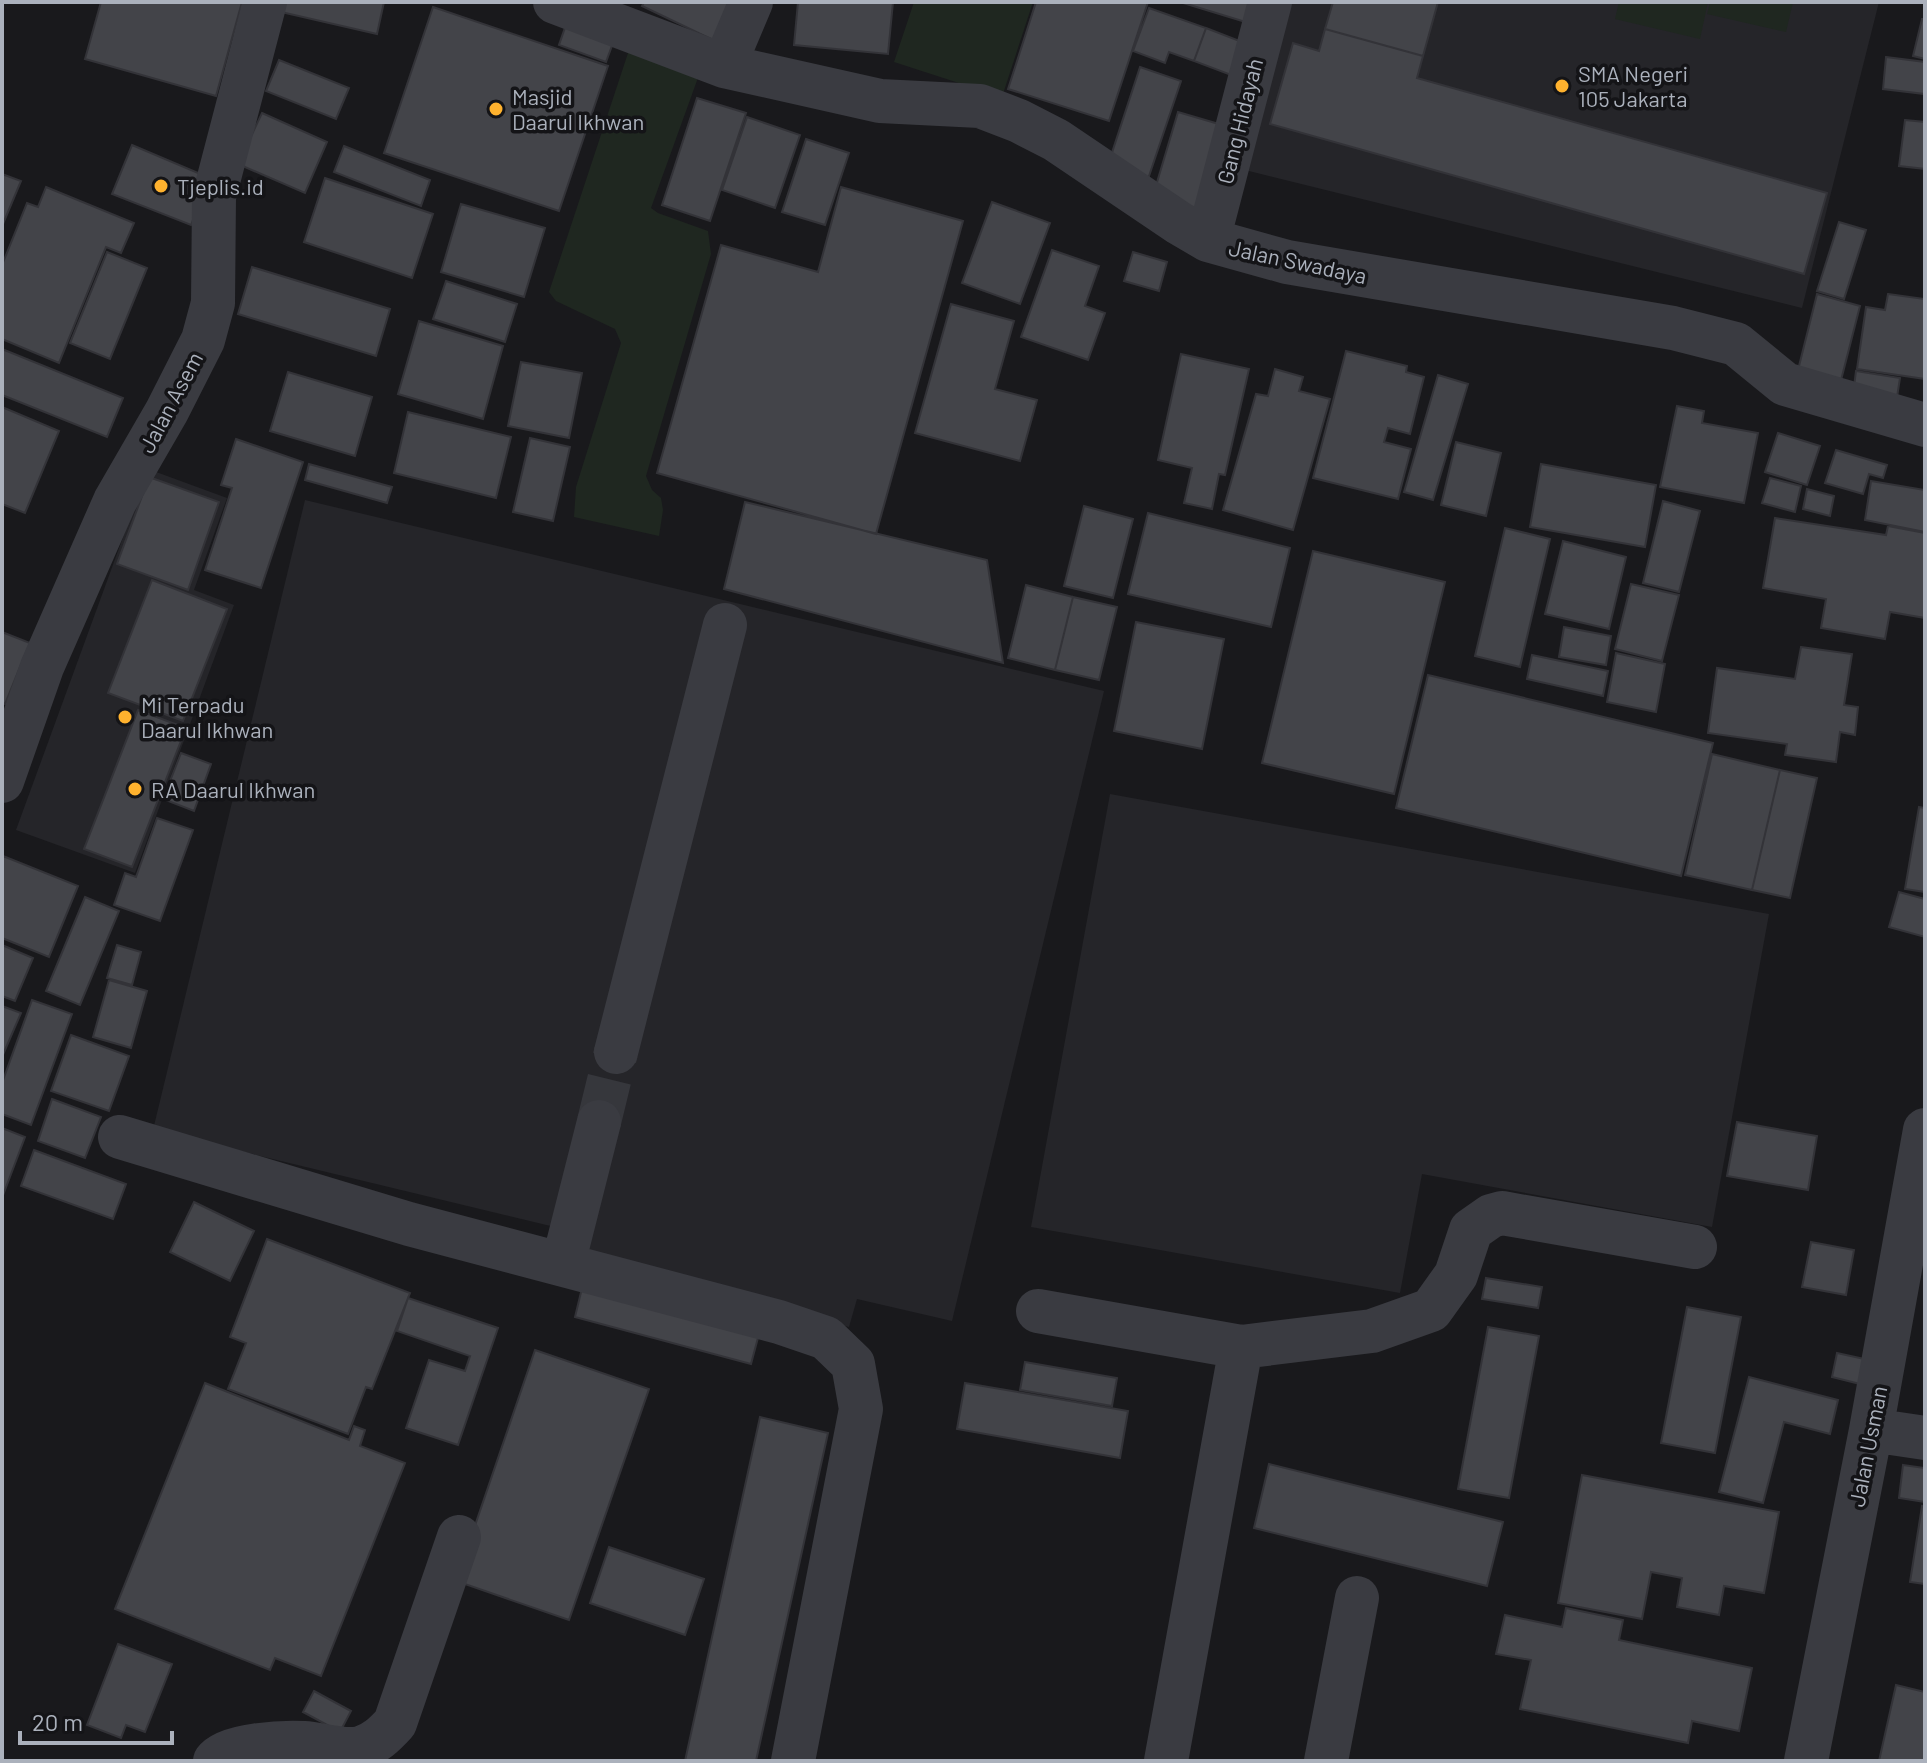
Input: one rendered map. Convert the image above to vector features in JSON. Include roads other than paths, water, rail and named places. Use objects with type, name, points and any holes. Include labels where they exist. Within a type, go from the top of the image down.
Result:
[{"type":"street","name":"Jalan Asem","points":[[2,781],[42,667],[89,558],[115,501],[167,411],[203,340],[213,303],[214,197],[265,2]]},
{"type":"street","name":"Jalan Swadaya","points":[[555,2],[724,66],[880,101],[980,106],[1056,140],[1208,240],[1287,262],[1673,328],[1736,344],[1785,384],[1925,425]]},
{"type":"street","points":[[724,66],[751,2]]},
{"type":"street","name":"Gang Hidayah","points":[[1208,240],[1270,2]]},
{"type":"street","points":[[616,1052],[725,625]]},
{"type":"street","points":[[563,1264],[599,1122]]},
{"type":"street","name":"Jalan Usman","points":[[1806,1761],[1871,1430],[1925,1130]]},
{"type":"street","points":[[120,1137],[409,1224],[826,1338],[853,1364],[861,1409],[793,1761]]},
{"type":"street","points":[[1038,1311],[1241,1347],[1372,1331],[1431,1310],[1456,1275],[1471,1230],[1491,1216],[1502,1213],[1695,1247]]},
{"type":"street","points":[[1166,1761],[1241,1347]]},
{"type":"street","points":[[1871,1430],[1925,1438]]},
{"type":"street","points":[[215,1761],[219,1756],[254,1745],[304,1743],[358,1749],[380,1739],[395,1723],[459,1537]]},
{"type":"street","points":[[1326,1761],[1357,1598]]},
{"type":"tunnel","points":[[599,1122],[616,1052]]},
{"type":"place","name":"SMA Negeri 105 Jakarta","points":[[1562,86]]},
{"type":"place","name":"Masjid Daarul Ikhwan","points":[[496,109]]},
{"type":"place","name":"Tjeplis.id","points":[[161,186]]},
{"type":"place","name":"Mi Terpadu Daarul Ikhwan","points":[[125,717]]},
{"type":"place","name":"RA Daarul Ikhwan","points":[[135,789]]}]
